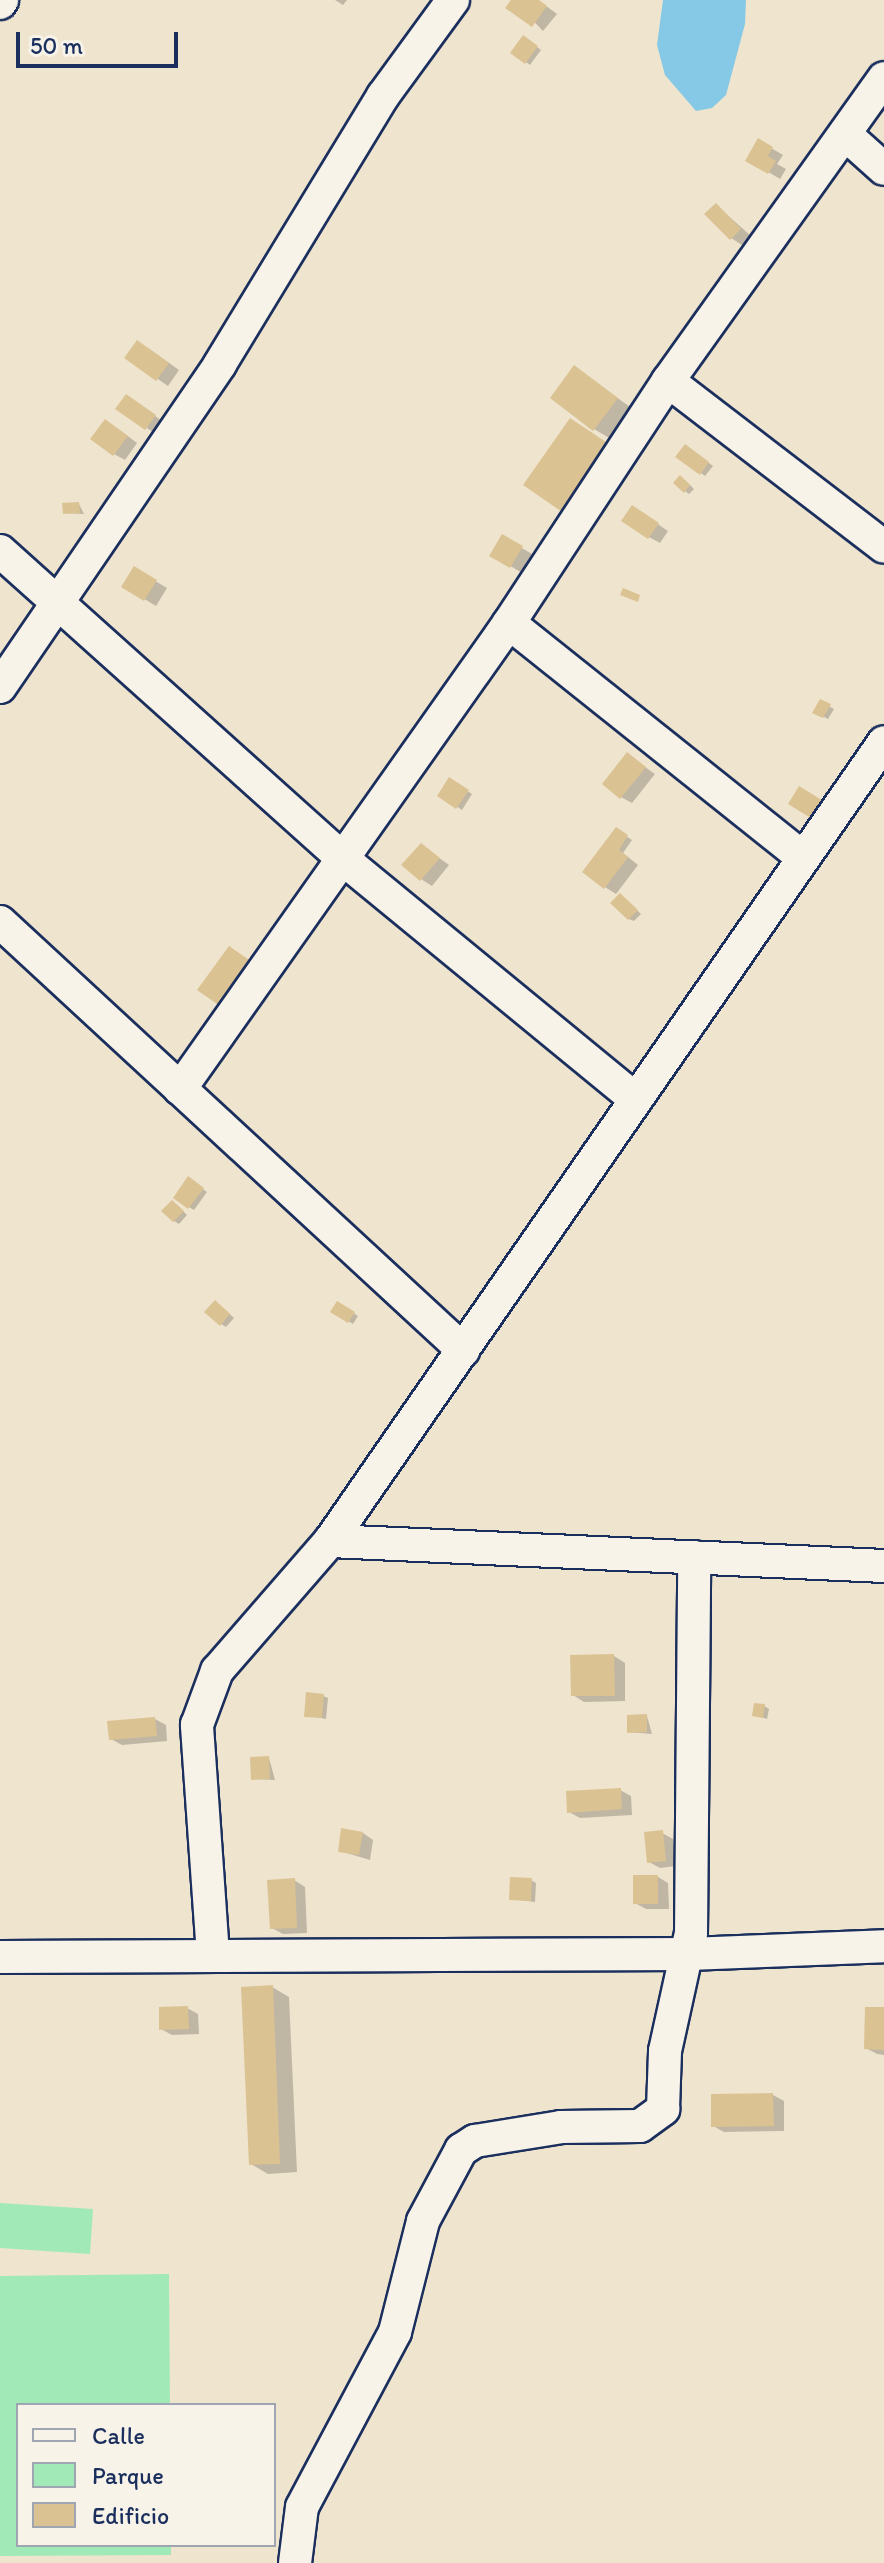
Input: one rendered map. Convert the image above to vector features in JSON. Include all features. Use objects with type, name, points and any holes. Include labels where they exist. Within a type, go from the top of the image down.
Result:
[{"type":"street","points":[[0,687],[220,364],[383,96],[453,0]]},
{"type":"street","points":[[180,1089],[509,623],[668,381],[884,78]]},
{"type":"street","points":[[845,134],[884,169]]},
{"type":"street","points":[[668,381],[884,547]]},
{"type":"street","points":[[0,551],[343,859],[636,1100]]},
{"type":"street","points":[[509,623],[803,858]]},
{"type":"street","points":[[213,1955],[197,1725],[206,1693],[217,1671],[330,1541],[884,742]]},
{"type":"street","points":[[0,922],[463,1350]]},
{"type":"street","points":[[330,1541],[884,1566]]},
{"type":"street","points":[[295,2563],[302,2507],[395,2332],[423,2221],[453,2160],[475,2141],[561,2127],[640,2126],[655,2119],[663,2109],[665,2051],[689,1954],[694,1557]]},
{"type":"street","points":[[0,1957],[689,1954],[884,1946]]},
{"type":"green space","points":[[0,2203],[93,2209],[90,2254],[0,2248]]},
{"type":"green space","points":[[169,2274],[170,2403],[16,2403],[16,2547],[171,2547],[171,2555],[0,2556],[0,2276]]},
{"type":"water","points":[[663,0],[746,0],[745,24],[726,95],[712,108],[696,111],[665,75],[657,45]]},
{"type":"building","points":[[511,0],[539,0],[547,6],[532,27],[505,8]]},
{"type":"building","points":[[523,35],[538,46],[525,64],[510,53]]},
{"type":"building","points":[[758,138],[773,147],[768,156],[776,161],[768,174],[745,161]]},
{"type":"building","points":[[716,203],[741,229],[730,240],[704,214]]},
{"type":"building","points":[[137,340],[169,363],[156,381],[124,358]]},
{"type":"building","points":[[574,365],[618,398],[593,431],[550,398]]},
{"type":"building","points":[[126,394],[156,415],[145,430],[115,409]]},
{"type":"building","points":[[570,418],[612,446],[565,514],[523,485]]},
{"type":"building","points":[[105,419],[128,436],[113,456],[90,439]]},
{"type":"building","points":[[685,444],[709,462],[700,475],[675,457]]},
{"type":"building","points":[[680,475],[690,485],[684,493],[673,483]]},
{"type":"building","points":[[79,502],[80,513],[63,514],[62,503]]},
{"type":"building","points":[[632,505],[659,523],[648,539],[621,521]]},
{"type":"building","points":[[502,534],[523,546],[510,568],[489,556]]},
{"type":"building","points":[[134,566],[157,580],[144,601],[121,587]]},
{"type":"building","points":[[623,588],[640,595],[638,602],[620,595]]},
{"type":"building","points":[[820,699],[831,704],[823,718],[812,713]]},
{"type":"building","points":[[627,752],[646,767],[620,799],[602,784]]},
{"type":"building","points":[[449,777],[469,790],[456,809],[437,796]]},
{"type":"building","points":[[799,786],[825,802],[814,820],[788,804]]},
{"type":"building","points":[[616,827],[628,835],[619,850],[628,857],[604,889],[582,872]]},
{"type":"building","points":[[421,843],[440,858],[420,881],[401,865]]},
{"type":"building","points":[[620,893],[638,910],[628,920],[610,903]]},
{"type":"building","points":[[229,946],[252,962],[220,1006],[197,990]]},
{"type":"building","points":[[188,1176],[204,1188],[188,1209],[173,1198]]},
{"type":"building","points":[[172,1200],[184,1211],[173,1222],[161,1211]]},
{"type":"building","points":[[215,1300],[230,1314],[220,1326],[204,1312]]},
{"type":"building","points":[[337,1301],[355,1312],[348,1323],[330,1312]]},
{"type":"building","points":[[614,1654],[615,1696],[571,1696],[570,1655]]},
{"type":"building","points":[[306,1692],[324,1694],[322,1718],[304,1717]]},
{"type":"building","points":[[754,1703],[765,1704],[763,1718],[752,1716]]},
{"type":"building","points":[[647,1714],[647,1732],[627,1733],[627,1715]]},
{"type":"building","points":[[155,1717],[157,1736],[109,1740],[107,1721]]},
{"type":"building","points":[[269,1756],[270,1779],[251,1780],[250,1757]]},
{"type":"building","points":[[621,1788],[622,1809],[567,1813],[566,1791]]},
{"type":"building","points":[[341,1828],[363,1832],[359,1855],[338,1852]]},
{"type":"building","points":[[663,1830],[666,1861],[647,1863],[644,1832]]},
{"type":"building","points":[[633,1875],[658,1875],[658,1904],[633,1904]]},
{"type":"building","points":[[510,1877],[532,1878],[531,1901],[509,1900]]},
{"type":"building","points":[[295,1878],[297,1928],[270,1929],[267,1880]]},
{"type":"building","points":[[273,1985],[280,2164],[249,2165],[241,1987]]},
{"type":"building","points":[[188,2006],[189,2029],[159,2030],[159,2007]]},
{"type":"building","points":[[865,2007],[884,2007],[884,2050],[864,2049]]},
{"type":"building","points":[[773,2093],[774,2126],[711,2127],[711,2094]]}]
